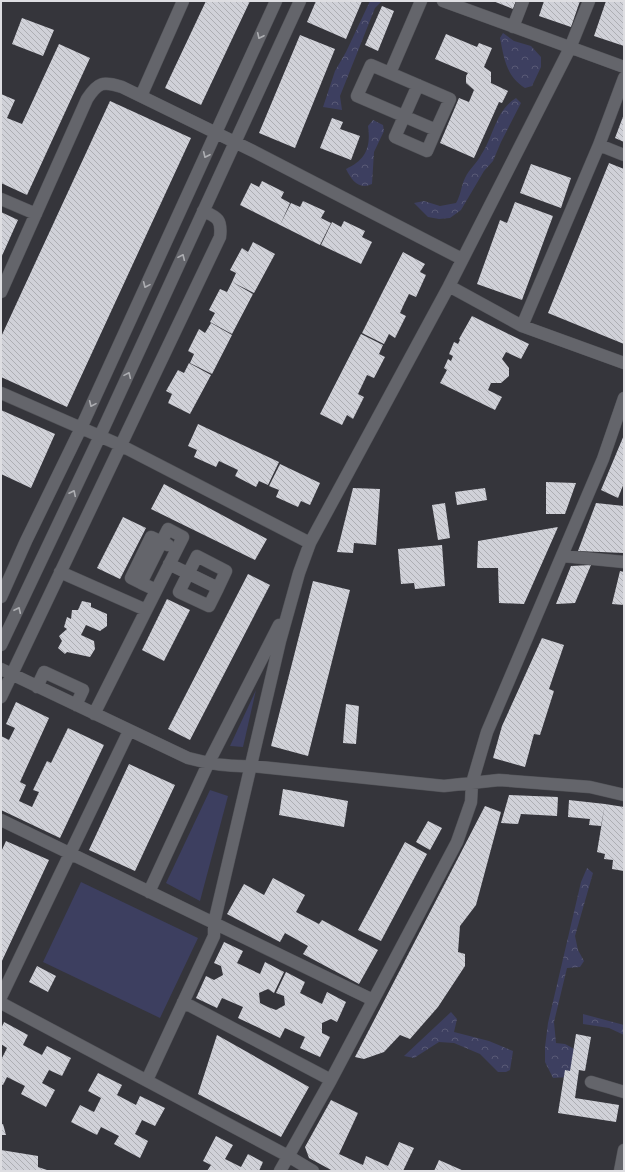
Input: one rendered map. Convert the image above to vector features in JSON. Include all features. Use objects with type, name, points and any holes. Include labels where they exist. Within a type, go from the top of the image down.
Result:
[{"type":"street","points":[[141,96],[183,1]]},
{"type":"street","points":[[1,597],[26,541],[81,428],[276,1]]},
{"type":"street","points":[[1,645],[100,436],[300,1]]},
{"type":"street","points":[[390,73],[421,1]]},
{"type":"street","points":[[443,1],[570,48],[624,66]]},
{"type":"street","points":[[513,27],[523,1]]},
{"type":"street","points":[[146,1080],[214,936],[214,923],[280,641],[310,543],[449,286],[570,48],[589,1]]},
{"type":"street","points":[[418,85],[404,116],[395,137],[427,151],[450,99],[418,85],[371,65],[358,96],[404,116],[436,130]]},
{"type":"street","points":[[522,326],[598,145],[624,78]]},
{"type":"street","points":[[1,292],[87,99],[96,86],[108,83],[122,87],[235,142],[462,260]]},
{"type":"street","points":[[598,145],[624,154]]},
{"type":"street","points":[[1,199],[36,214]]},
{"type":"street","points":[[1,697],[6,672],[60,572],[220,237],[221,228],[219,221],[215,216],[203,211]]},
{"type":"street","points":[[449,286],[522,326],[624,363]]},
{"type":"street","points":[[1,394],[120,445],[310,543]]},
{"type":"street","points":[[280,1171],[331,1080],[457,842],[471,802],[472,783],[487,732],[604,459],[624,398]]},
{"type":"street","points":[[94,714],[156,590],[169,564],[176,550],[151,537],[130,578],[156,590]]},
{"type":"street","points":[[197,556],[226,571],[209,606],[179,592],[188,574],[197,556]]},
{"type":"street","points":[[563,556],[624,562]]},
{"type":"street","points":[[169,564],[218,588]]},
{"type":"street","points":[[60,572],[146,610]]},
{"type":"street","points":[[149,892],[208,764],[292,599]]},
{"type":"street","points":[[6,672],[188,758],[208,764],[226,767],[251,766],[444,786],[499,780],[582,786],[624,795]]},
{"type":"street","points":[[37,687],[44,672],[83,690],[76,705]]},
{"type":"street","points":[[1,997],[129,731]]},
{"type":"street","points":[[1,820],[374,1000]]},
{"type":"street","points":[[183,1002],[331,1080]]},
{"type":"street","points":[[1,1003],[288,1156],[313,1171]]},
{"type":"street","points":[[591,1082],[624,1092]]},
{"type":"street","points":[[620,1171],[624,1150]]},
{"type":"green space","points":[[370,1],[382,1],[375,8],[340,96],[342,110],[323,107],[335,71],[346,52]]},
{"type":"green space","points":[[503,33],[514,41],[531,46],[541,57],[541,67],[532,86],[525,88],[510,72],[500,38]]},
{"type":"green space","points":[[516,98],[521,103],[493,161],[484,171],[461,210],[450,218],[439,219],[428,217],[414,203],[424,201],[440,206],[456,203],[465,178],[485,148],[499,117],[509,103]]},
{"type":"green space","points":[[373,120],[383,125],[384,131],[374,152],[372,184],[363,186],[353,181],[346,169],[363,157],[366,152],[369,140],[368,126]]},
{"type":"green space","points":[[256,690],[243,747],[230,746]]},
{"type":"green space","points":[[210,790],[228,796],[200,901],[166,883]]},
{"type":"green space","points":[[587,868],[593,873],[575,936],[578,950],[584,961],[580,967],[567,968],[554,1022],[556,1043],[565,1044],[580,1052],[569,1077],[553,1078],[545,1062],[548,1023],[581,882]]},
{"type":"green space","points":[[81,882],[198,938],[160,1018],[43,962]]},
{"type":"green space","points":[[451,1012],[457,1019],[454,1032],[489,1041],[513,1051],[510,1070],[506,1072],[498,1072],[480,1054],[454,1043],[439,1042],[414,1058],[404,1056]]},
{"type":"green space","points":[[583,1014],[624,1025],[624,1035],[609,1028],[583,1024]]},
{"type":"building","points":[[206,1],[250,1],[201,105],[165,88]]},
{"type":"building","points":[[316,1],[362,1],[346,39],[307,22]]},
{"type":"building","points":[[493,1],[516,1],[513,9]]},
{"type":"building","points":[[544,1],[580,1],[571,27],[539,16]]},
{"type":"building","points":[[606,1],[624,1],[624,46],[594,36]]},
{"type":"building","points":[[382,6],[394,11],[378,51],[365,45]]},
{"type":"building","points":[[22,18],[54,30],[43,56],[12,44]]},
{"type":"building","points":[[446,34],[477,47],[479,43],[492,48],[484,67],[491,72],[491,83],[508,91],[502,103],[499,102],[474,158],[440,143],[459,98],[469,102],[474,90],[466,83],[466,76],[468,73],[435,59]]},
{"type":"building","points":[[300,35],[335,49],[295,148],[259,133]]},
{"type":"building","points":[[59,44],[90,58],[27,195],[1,183],[1,94],[15,100],[7,118],[22,124]]},
{"type":"building","points":[[110,101],[191,138],[67,407],[1,377],[1,337]]},
{"type":"building","points":[[624,114],[624,142],[615,138]]},
{"type":"building","points":[[332,118],[343,122],[340,129],[360,136],[351,160],[320,148]]},
{"type":"building","points":[[609,163],[624,169],[624,344],[548,313]]},
{"type":"building","points":[[531,164],[571,178],[561,208],[520,193]]},
{"type":"building","points":[[262,181],[284,192],[281,198],[290,203],[280,225],[240,205],[251,183],[259,187]]},
{"type":"building","points":[[303,201],[325,211],[321,218],[331,223],[320,245],[280,225],[291,203],[300,207]]},
{"type":"building","points":[[515,202],[553,216],[522,300],[477,284],[500,220],[507,223]]},
{"type":"building","points":[[1,212],[18,220],[1,258]]},
{"type":"building","points":[[344,221],[365,231],[362,237],[372,242],[361,264],[321,245],[332,222],[341,227]]},
{"type":"building","points":[[253,242],[275,254],[254,293],[232,282],[236,273],[230,270],[242,248],[248,252]]},
{"type":"building","points":[[403,252],[425,264],[420,272],[426,275],[416,297],[409,294],[404,304],[382,293]]},
{"type":"building","points":[[232,282],[253,294],[232,334],[210,322],[215,313],[209,310],[220,289],[227,292]]},
{"type":"building","points":[[382,293],[404,304],[400,313],[406,316],[395,338],[389,334],[384,344],[362,333]]},
{"type":"building","points":[[472,316],[529,344],[521,359],[506,352],[502,359],[509,368],[509,376],[501,383],[491,383],[488,390],[502,397],[495,410],[440,383],[447,370],[444,368],[448,359],[451,361],[453,356],[449,354],[454,342],[458,344],[459,339]]},
{"type":"building","points":[[211,323],[232,335],[212,374],[190,363],[194,354],[188,351],[199,329],[205,333]]},
{"type":"building","points":[[361,334],[383,345],[379,354],[385,357],[374,378],[367,375],[358,394],[364,397],[353,419],[347,415],[342,425],[320,414]]},
{"type":"building","points":[[189,363],[211,375],[190,414],[168,403],[172,394],[166,391],[178,370],[184,373]]},
{"type":"building","points":[[1,410],[55,434],[31,488],[1,474]]},
{"type":"building","points":[[198,424],[279,462],[268,485],[259,481],[256,487],[235,476],[238,470],[219,461],[216,467],[194,457],[197,450],[188,446]]},
{"type":"building","points":[[624,435],[624,483],[618,498],[601,490]]},
{"type":"building","points":[[280,464],[320,483],[310,505],[301,501],[298,507],[276,497],[279,490],[269,486]]},
{"type":"building","points":[[546,482],[576,483],[565,514],[546,514]]},
{"type":"building","points":[[164,484],[267,539],[255,560],[151,509]]},
{"type":"building","points":[[353,488],[380,489],[376,545],[354,543],[353,553],[337,552]]},
{"type":"building","points":[[485,488],[487,500],[457,505],[455,492]]},
{"type":"building","points":[[445,503],[450,538],[438,540],[432,505]]},
{"type":"building","points":[[596,503],[624,506],[624,553],[578,551]]},
{"type":"building","points":[[123,517],[146,528],[120,579],[97,568]]},
{"type":"building","points":[[558,527],[524,604],[499,603],[498,568],[477,568],[478,541]]},
{"type":"building","points":[[442,545],[445,586],[415,589],[414,583],[401,584],[398,549]]},
{"type":"building","points":[[591,565],[575,603],[556,604],[571,566]]},
{"type":"building","points":[[620,571],[624,572],[624,605],[612,604]]},
{"type":"building","points":[[248,574],[270,585],[190,740],[168,729]]},
{"type":"building","points":[[313,581],[350,590],[308,756],[271,746]]},
{"type":"building","points":[[167,599],[190,610],[164,661],[142,650]]},
{"type":"building","points":[[82,601],[91,603],[91,607],[107,614],[107,626],[100,631],[86,625],[81,635],[94,641],[95,649],[90,657],[67,652],[65,654],[58,648],[62,641],[59,636],[67,629],[64,627],[67,617],[71,619],[72,610],[78,610]]},
{"type":"building","points":[[542,638],[564,645],[549,689],[554,691],[540,735],[534,734],[525,767],[493,758],[502,726]]},
{"type":"building","points":[[16,702],[49,718],[20,782],[26,785],[19,801],[32,807],[39,792],[33,790],[47,761],[51,763],[68,728],[104,745],[60,838],[1,810],[1,736],[9,740],[15,728],[6,724]]},
{"type":"building","points":[[346,704],[359,706],[356,744],[343,743]]},
{"type":"building","points":[[129,764],[175,785],[135,871],[89,850]]},
{"type":"building","points":[[283,789],[348,801],[344,827],[279,815]]},
{"type":"building","points":[[509,795],[558,797],[557,816],[521,814],[518,824],[501,823]]},
{"type":"building","points":[[569,800],[605,804],[601,826],[589,825],[590,819],[568,817]]},
{"type":"building","points":[[605,804],[624,807],[624,871],[612,869],[613,860],[604,859],[605,854],[597,852]]},
{"type":"building","points":[[485,806],[501,812],[476,905],[460,926],[458,952],[465,954],[465,966],[438,1007],[410,1039],[400,1035],[384,1052],[364,1059],[355,1057]]},
{"type":"building","points":[[428,821],[442,828],[430,850],[416,842]]},
{"type":"building","points":[[6,841],[49,860],[1,963],[1,852]]},
{"type":"building","points":[[405,842],[427,854],[381,941],[358,930]]},
{"type":"building","points":[[273,878],[305,895],[296,912],[319,924],[322,920],[378,950],[359,984],[303,954],[308,946],[285,933],[280,942],[227,914],[244,884],[264,895]]},
{"type":"building","points":[[224,942],[243,951],[237,963],[260,974],[265,962],[284,972],[274,993],[268,989],[259,993],[260,1003],[268,1007],[276,1010],[285,1005],[284,996],[276,993],[286,972],[305,982],[300,993],[322,1004],[327,992],[346,1002],[337,1022],[331,1019],[322,1023],[322,1033],[330,1037],[320,1057],[300,1048],[305,1037],[285,1028],[280,1038],[238,1018],[243,1007],[222,998],[217,1008],[196,998],[206,976],[214,980],[223,975],[221,966],[214,963]]},
{"type":"building","points":[[37,966],[56,976],[48,992],[29,982]]},
{"type":"building","points":[[4,1022],[28,1035],[23,1045],[42,1055],[47,1046],[71,1058],[62,1076],[49,1070],[42,1083],[55,1090],[46,1107],[21,1094],[25,1086],[7,1077],[3,1085],[1,1084],[1,1060],[7,1048],[1,1044],[1,1029]]},
{"type":"building","points":[[576,1034],[591,1037],[585,1071],[579,1070],[575,1098],[619,1105],[616,1122],[558,1113],[565,1070],[570,1071]]},
{"type":"building","points":[[217,1035],[309,1087],[281,1137],[198,1094]]},
{"type":"building","points":[[98,1073],[122,1085],[117,1095],[136,1105],[140,1096],[165,1108],[155,1126],[142,1120],[135,1134],[148,1141],[140,1158],[114,1144],[119,1136],[101,1127],[97,1135],[71,1122],[80,1105],[94,1112],[101,1098],[88,1091]]},
{"type":"building","points":[[331,1100],[358,1113],[339,1154],[363,1165],[366,1156],[388,1166],[399,1142],[414,1148],[403,1171],[333,1171],[309,1158],[305,1147]]},
{"type":"building","points":[[1,1124],[3,1124],[6,1135],[1,1135]]},
{"type":"building","points":[[216,1136],[233,1145],[225,1159],[241,1167],[248,1154],[263,1162],[259,1171],[207,1171],[211,1165],[203,1161]]},
{"type":"building","points":[[1,1150],[38,1156],[38,1167],[50,1171],[1,1171]]},
{"type":"building","points":[[439,1160],[464,1171],[434,1171]]}]
